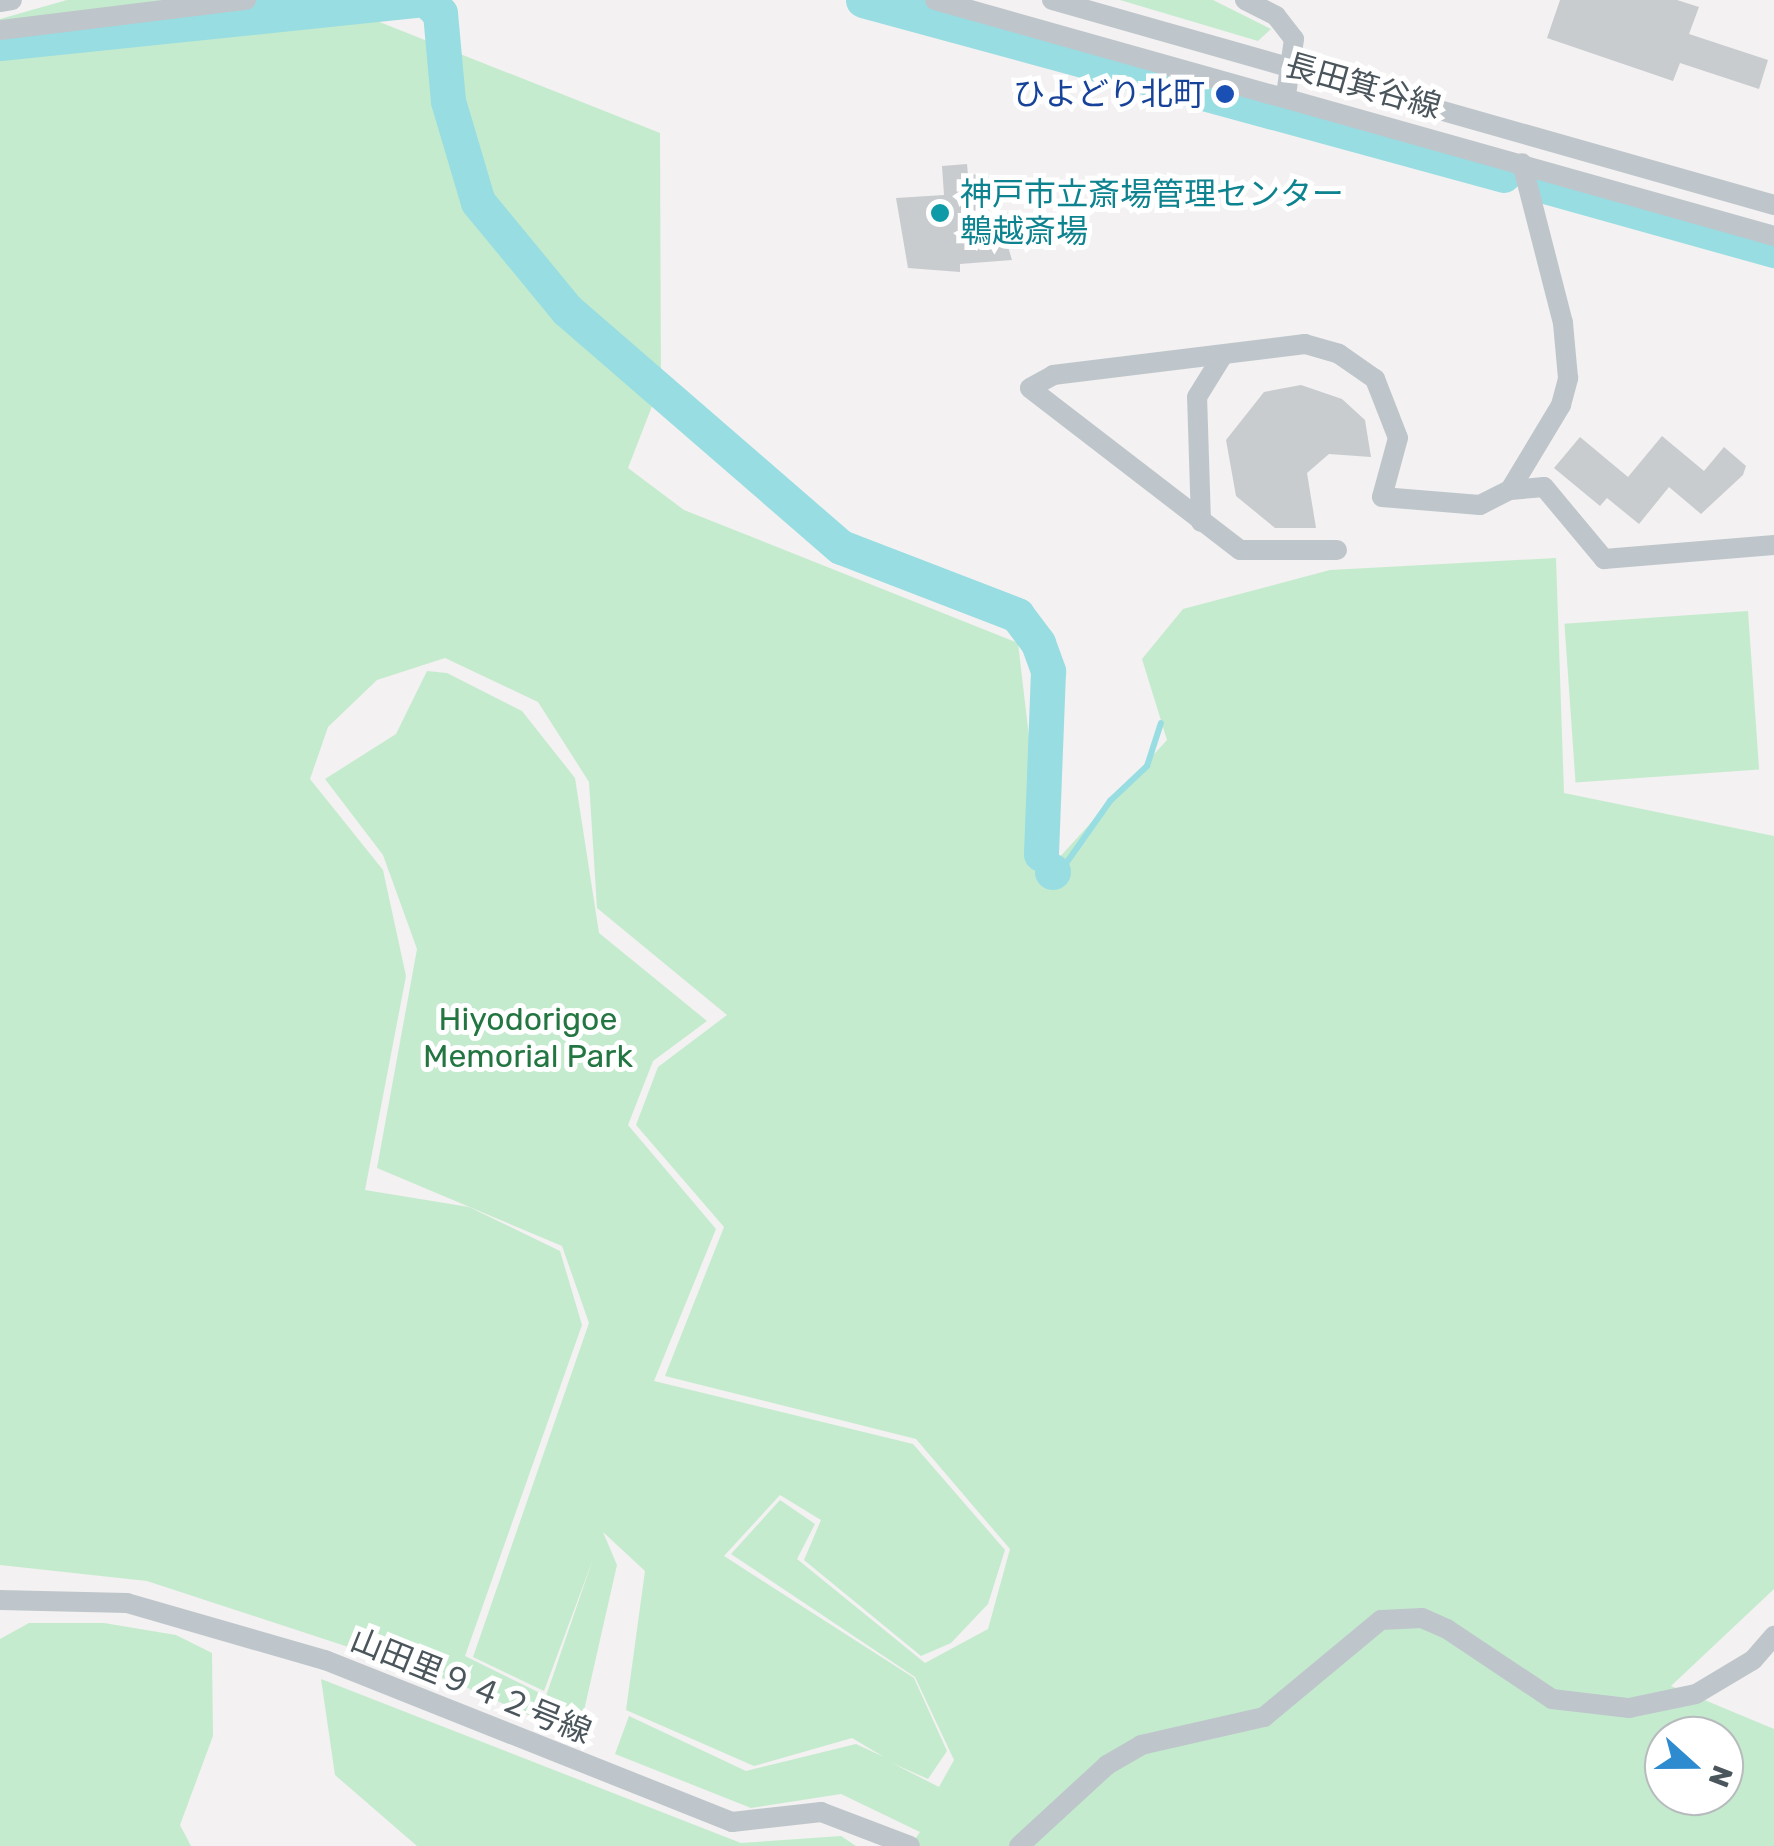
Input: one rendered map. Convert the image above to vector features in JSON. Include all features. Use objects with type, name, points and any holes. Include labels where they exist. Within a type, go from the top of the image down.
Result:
[{"type":"street","points":[[0,2],[12,0]]},
{"type":"street","points":[[0,30],[103,7],[246,0]]},
{"type":"street","name":"長田箕谷線","points":[[934,0],[1286,95],[1774,236]]},
{"type":"street","name":"長田箕谷線","points":[[1052,0],[1293,65],[1774,206]]},
{"type":"street","points":[[1245,0],[1276,16],[1294,39],[1286,95]]},
{"type":"street","points":[[1510,490],[1561,405],[1569,357],[1522,163]]},
{"type":"street","points":[[1337,550],[1240,550],[1030,388],[1052,375],[1305,344],[1339,354],[1375,379],[1398,438],[1382,497],[1480,505],[1510,490],[1544,486],[1604,558],[1774,545]]},
{"type":"street","points":[[1201,522],[1198,398],[1223,355]]},
{"type":"street","name":"山田里９４２号線","points":[[0,1600],[127,1603],[325,1660],[732,1822],[821,1812],[910,1846]]},
{"type":"street","points":[[1019,1846],[1107,1765],[1140,1745],[1264,1717],[1381,1620],[1422,1618],[1447,1629],[1552,1700],[1629,1708],[1696,1694],[1753,1660],[1774,1636]]},
{"type":"green space","name":"Hiyodorigoe Memorial Park","points":[[67,0],[324,0],[660,133],[661,383],[628,468],[684,510],[1018,643],[1045,873],[1167,740],[1142,659],[1183,609],[1330,570],[1556,558],[1564,793],[1774,836],[1774,1589],[1671,1686],[1743,1716],[1644,1716],[1644,1816],[1744,1816],[1744,1716],[1774,1729],[1774,1846],[910,1846],[920,1832],[841,1794],[751,1808],[615,1754],[629,1716],[746,1771],[856,1744],[884,1757],[852,1738],[754,1766],[626,1710],[645,1571],[603,1532],[617,1565],[578,1737],[452,1681],[147,1581],[0,1565],[0,19]],"holes":[[[445,658],[538,702],[589,782],[597,908],[727,1015],[658,1067],[636,1125],[724,1227],[665,1376],[916,1439],[1010,1549],[988,1629],[925,1663],[797,1559],[815,1524],[780,1500],[731,1554],[915,1677],[954,1760],[939,1787],[892,1763],[928,1779],[947,1751],[914,1678],[724,1556],[780,1495],[821,1520],[804,1560],[921,1656],[951,1643],[988,1604],[1005,1550],[913,1444],[654,1381],[716,1229],[628,1125],[653,1061],[707,1021],[599,933],[575,778],[522,711],[447,673],[427,671],[396,734],[325,779],[383,855],[417,949],[377,1168],[562,1246],[589,1323],[473,1657],[544,1691],[593,1559],[546,1696],[465,1656],[582,1325],[560,1251],[469,1207],[365,1190],[406,976],[383,870],[310,779],[328,727],[377,680]]]},
{"type":"green space","points":[[1120,0],[1213,0],[1271,29],[1258,41]]},
{"type":"green space","points":[[1748,611],[1759,770],[1576,782],[1564,624]]},
{"type":"green space","points":[[29,1623],[104,1623],[176,1635],[212,1653],[213,1736],[180,1825],[191,1846],[0,1846],[0,1639]]},
{"type":"green space","points":[[321,1679],[741,1843],[841,1836],[856,1846],[417,1846],[335,1775]]},
{"type":"water","points":[[1053,854],[1066,859],[1071,872],[1066,885],[1053,890],[1040,885],[1035,872],[1040,859]]},
{"type":"building","points":[[1560,0],[1677,0],[1699,7],[1689,34],[1768,60],[1759,89],[1680,63],[1673,81],[1547,38]]},
{"type":"building","name":"神戸市立斎場管理センター 鵯越斎場","points":[[967,164],[968,175],[979,174],[983,231],[1003,230],[1012,260],[960,264],[960,272],[908,268],[896,198],[944,195],[942,166]]},
{"type":"building","points":[[1301,385],[1342,399],[1365,420],[1371,457],[1329,454],[1307,473],[1316,528],[1275,528],[1236,496],[1226,440],[1264,392]]},
{"type":"building","points":[[1662,436],[1704,471],[1724,447],[1746,466],[1743,475],[1701,514],[1669,487],[1639,524],[1607,498],[1600,506],[1554,468],[1580,437],[1628,477]]},
{"type":"waterway","points":[[0,43],[417,0]]},
{"type":"waterway","points":[[426,0],[440,13],[448,101],[478,202],[567,310],[841,547],[1017,615],[1038,643],[1048,671],[1041,854]]},
{"type":"waterway","points":[[863,0],[1504,175]]},
{"type":"waterway","points":[[1548,187],[1774,250]]},
{"type":"waterway","points":[[1067,862],[1110,801],[1147,766],[1161,723]]},
{"type":"place","name":"ひよどり北町","points":[[1225,94]]},
{"type":"place","name":"神戸市立斎場管理センター 鵯越斎場","points":[[940,213]]}]
